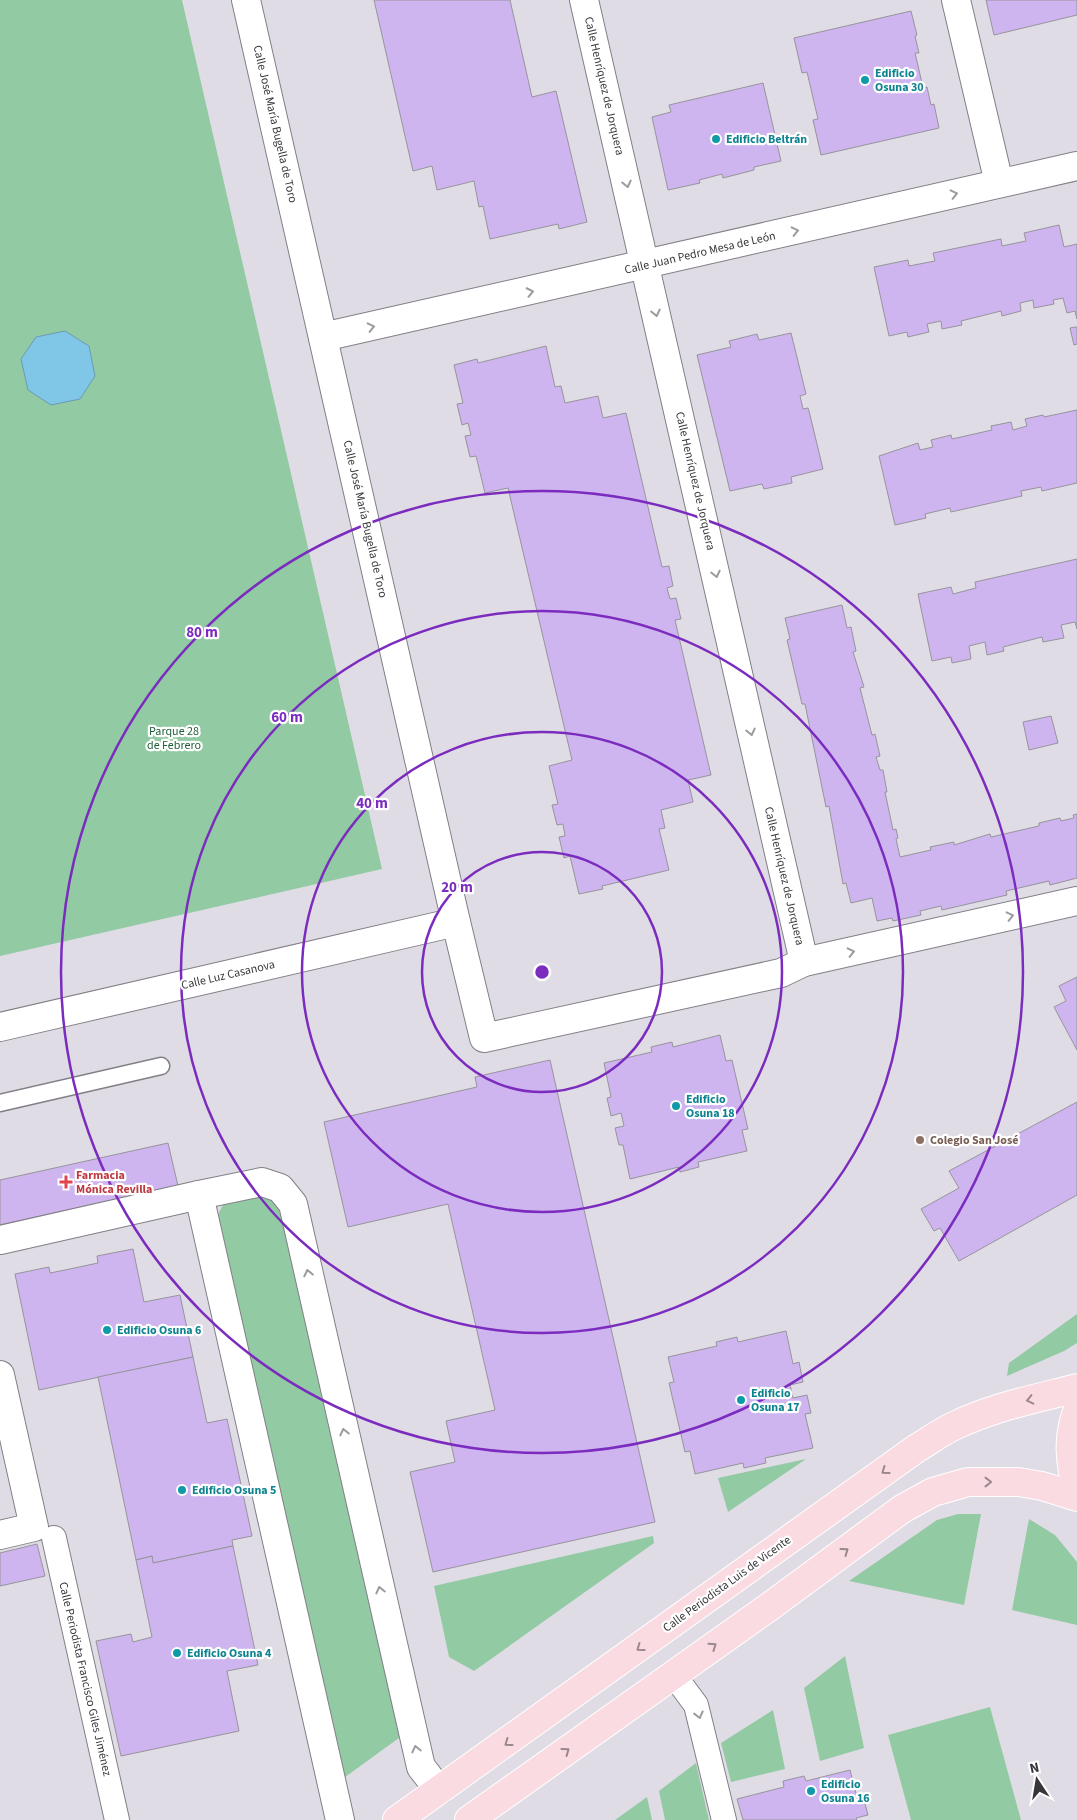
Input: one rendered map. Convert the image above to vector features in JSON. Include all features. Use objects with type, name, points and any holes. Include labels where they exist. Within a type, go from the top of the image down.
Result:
[{"type":"main road","name":"Calle Periodista Luis de Vicente","points":[[398,1820],[917,1448],[954,1426],[986,1413],[1008,1405],[1077,1388]]},
{"type":"main road","points":[[1077,1412],[1071,1438],[1070,1465],[1077,1489]]},
{"type":"main road","points":[[469,1820],[902,1509],[933,1492],[968,1482],[1018,1482],[1077,1497]]},
{"type":"street","name":"Calle José María Bugella de Toro","points":[[246,0],[484,1038],[781,973],[804,962]]},
{"type":"street","name":"Calle Henríquez de Jorquera","points":[[584,0],[804,962]]},
{"type":"street","points":[[956,0],[998,183]]},
{"type":"street","name":"Calle Juan Pedro Mesa de León","points":[[323,338],[646,266],[1077,166]]},
{"type":"street","points":[[804,962],[1077,900]]},
{"type":"street","name":"Calle Luz Casanova","points":[[0,1027],[456,922]]},
{"type":"street","points":[[0,1240],[262,1182],[280,1188],[293,1204],[420,1767],[439,1790]]},
{"type":"street","points":[[199,1195],[340,1820]]},
{"type":"street","name":"Calle Periodista Francisco Giles Jiménez","points":[[0,1375],[44,1533],[117,1820]]},
{"type":"street","points":[[0,1535],[44,1533]]},
{"type":"street","points":[[674,1674],[696,1705],[724,1820]]},
{"type":"lane","points":[[0,1102],[161,1066]]},
{"type":"green space","name":"Parque 28 de Febrero","points":[[0,0],[182,0],[382,869],[0,956]]},
{"type":"green space","points":[[265,1194],[283,1207],[403,1735],[341,1780],[215,1220],[224,1203]]},
{"type":"green space","points":[[1077,1314],[1077,1343],[1064,1351],[1007,1376],[1009,1363]]},
{"type":"green space","points":[[806,1459],[728,1512],[718,1478]]},
{"type":"green space","points":[[958,1514],[981,1514],[964,1605],[849,1581],[937,1520]]},
{"type":"green space","points":[[1029,1519],[1055,1535],[1077,1562],[1077,1625],[1012,1610]]},
{"type":"green space","points":[[653,1536],[654,1543],[474,1671],[449,1657],[434,1586]]},
{"type":"green space","points":[[845,1656],[864,1748],[820,1761],[804,1688]]},
{"type":"green space","points":[[990,1707],[1021,1820],[911,1820],[888,1735]]},
{"type":"green space","points":[[773,1710],[785,1769],[731,1782],[721,1743]]},
{"type":"green space","points":[[696,1763],[709,1820],[665,1820],[659,1791]]},
{"type":"green space","points":[[647,1797],[652,1820],[615,1820]]},
{"type":"water","points":[[65,331],[89,346],[95,376],[80,399],[51,405],[28,390],[21,359],[36,337]]},
{"type":"building","points":[[374,0],[510,0],[532,97],[556,91],[587,222],[559,229],[558,224],[490,239],[483,206],[479,207],[474,181],[437,190],[432,166],[413,171]]},
{"type":"building","points":[[986,0],[1077,0],[1077,15],[994,35]]},
{"type":"building","name":"Edificio Osuna 30","points":[[911,11],[919,53],[915,53],[923,88],[927,87],[931,105],[934,104],[939,128],[821,155],[813,120],[818,119],[807,72],[802,73],[794,38]]},
{"type":"building","name":"Edificio Beltrán","points":[[763,83],[781,161],[754,167],[754,170],[723,178],[722,174],[699,180],[700,183],[668,190],[652,117],[671,112],[669,105]]},
{"type":"building","points":[[1059,225],[1064,247],[1077,244],[1077,319],[1075,311],[1067,313],[1063,298],[1053,300],[1054,304],[1034,308],[1033,300],[1020,303],[1021,311],[1002,316],[1001,311],[961,321],[962,325],[942,329],[941,321],[927,324],[929,332],[908,337],[907,332],[889,336],[874,267],[908,260],[909,266],[935,261],[933,253],[1001,239],[1002,246],[1026,241],[1024,233]]},
{"type":"building","points":[[1077,327],[1077,344],[1074,345],[1070,328]]},
{"type":"building","points":[[791,333],[806,394],[800,396],[803,409],[808,408],[809,411],[823,469],[791,477],[792,483],[764,489],[762,484],[730,491],[697,355],[731,347],[729,341],[757,334],[759,340]]},
{"type":"building","points":[[546,346],[555,387],[561,386],[565,403],[598,396],[603,418],[626,413],[662,567],[669,566],[673,586],[667,588],[670,599],[676,598],[681,619],[675,620],[711,775],[688,780],[693,802],[661,810],[665,828],[659,829],[669,870],[602,886],[603,889],[579,894],[570,856],[564,858],[559,837],[565,836],[563,824],[557,825],[552,805],[558,804],[549,766],[572,760],[508,488],[485,493],[476,456],[470,457],[465,436],[471,435],[468,423],[462,425],[457,404],[463,403],[454,365],[477,359],[478,363]]},
{"type":"building","points":[[1077,410],[1077,483],[1042,491],[1041,487],[1021,491],[1022,496],[951,512],[950,508],[925,514],[926,518],[895,525],[879,456],[918,443],[920,450],[933,447],[931,440],[951,435],[952,439],[992,430],[991,426],[1011,422],[1013,430],[1027,426],[1025,419]]},
{"type":"building","points":[[1077,559],[1077,629],[1075,622],[1061,625],[1064,638],[1043,642],[1042,637],[1003,647],[1004,651],[987,655],[985,642],[969,646],[971,659],[952,663],[951,657],[932,661],[918,594],[951,587],[953,594],[976,588],[975,582]]},
{"type":"building","points":[[842,605],[847,628],[851,627],[856,651],[853,652],[864,687],[860,688],[872,735],[875,734],[880,756],[876,757],[880,770],[883,770],[887,792],[885,792],[893,830],[896,829],[900,857],[931,850],[930,847],[954,842],[954,845],[990,834],[991,837],[1039,826],[1039,823],[1060,818],[1061,821],[1074,818],[1073,815],[1077,814],[1077,878],[1050,885],[1049,881],[1006,891],[1007,895],[942,910],[941,906],[920,911],[921,915],[893,921],[892,918],[877,921],[872,898],[851,903],[846,883],[843,884],[829,806],[826,807],[805,704],[802,704],[787,640],[790,639],[785,618]]},
{"type":"building","points":[[1051,716],[1058,743],[1029,750],[1023,722]]},
{"type":"building","points":[[1077,977],[1077,1050],[1054,1007],[1066,1001],[1059,986]]},
{"type":"building","name":"Edificio Osuna 18","points":[[720,1035],[726,1061],[732,1060],[748,1129],[742,1130],[747,1151],[698,1162],[699,1167],[680,1172],[679,1167],[630,1179],[623,1145],[619,1145],[615,1128],[624,1126],[621,1113],[611,1116],[607,1098],[611,1097],[604,1063],[652,1052],[651,1047],[672,1042],[673,1047]]},
{"type":"building","points":[[550,1060],[655,1522],[433,1572],[410,1472],[455,1462],[446,1421],[495,1410],[448,1204],[348,1227],[324,1122],[477,1087],[475,1077]]},
{"type":"building","points":[[1077,1102],[1077,1195],[959,1261],[940,1228],[934,1231],[921,1209],[959,1188],[949,1171]]},
{"type":"building","points":[[168,1143],[178,1186],[0,1225],[0,1180]]},
{"type":"building","name":"Edificio Osuna 6","points":[[133,1249],[144,1302],[180,1295],[193,1357],[39,1390],[15,1274],[49,1267],[50,1273],[65,1270],[98,1263],[97,1256]]},
{"type":"building","name":"Edificio Osuna 17","points":[[786,1331],[793,1364],[799,1362],[803,1382],[790,1385],[793,1398],[807,1395],[811,1413],[805,1414],[813,1448],[765,1458],[766,1463],[744,1468],[743,1463],[695,1474],[690,1451],[685,1452],[669,1383],[674,1382],[668,1357],[717,1346],[716,1342],[737,1337],[738,1342]]},
{"type":"building","name":"Edificio Osuna 5","points":[[193,1357],[207,1423],[227,1419],[252,1536],[232,1540],[233,1546],[153,1563],[152,1556],[136,1560],[98,1377]]},
{"type":"building","points":[[37,1544],[45,1576],[0,1586],[0,1553]]},
{"type":"building","name":"Edificio Osuna 4","points":[[233,1546],[258,1665],[227,1671],[239,1731],[121,1756],[96,1641],[131,1634],[133,1642],[152,1637],[136,1560],[152,1556],[153,1563]]},
{"type":"building","name":"Edificio Osuna 16","points":[[850,1770],[857,1797],[863,1796],[868,1815],[856,1818],[857,1820],[743,1820],[737,1799],[784,1787],[783,1781],[804,1776],[806,1781]]},
{"type":"place","name":"Edificio Osuna 30","points":[[865,80]]},
{"type":"place","name":"Edificio Beltrán","points":[[716,139]]},
{"type":"place","name":"Edificio Osuna 18","points":[[676,1106]]},
{"type":"place","name":"Colegio San José","points":[[920,1140]]},
{"type":"place","name":"Farmacia Mónica Revilla","points":[[66,1182]]},
{"type":"place","name":"Edificio Osuna 6","points":[[107,1330]]},
{"type":"place","name":"Edificio Osuna 17","points":[[741,1400]]},
{"type":"place","name":"Edificio Osuna 5","points":[[182,1490]]},
{"type":"place","name":"Edificio Osuna 4","points":[[177,1653]]},
{"type":"place","name":"Edificio Osuna 16","points":[[811,1791]]}]
